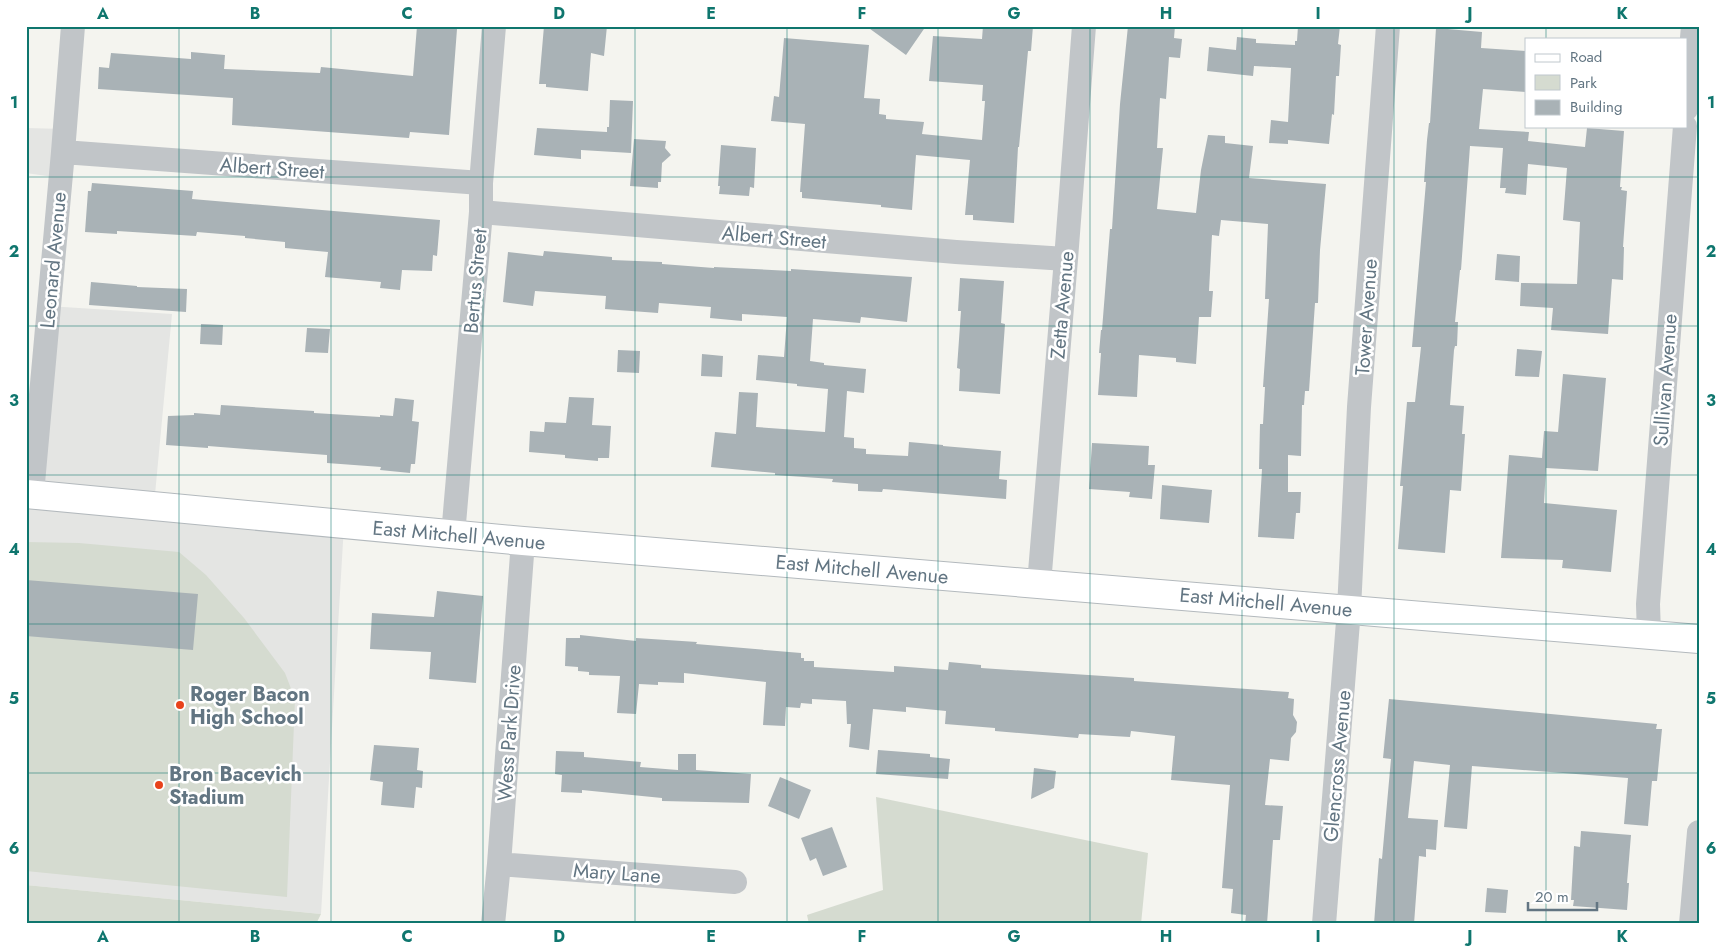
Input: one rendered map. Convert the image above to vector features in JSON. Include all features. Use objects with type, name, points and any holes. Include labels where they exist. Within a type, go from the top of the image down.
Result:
[{"type":"street","name":"Leonard Avenue","points":[[29,494],[63,152],[72,26]]},
{"type":"street","name":"Bertus Street","points":[[453,535],[481,212],[481,183],[494,26]]},
{"type":"street","name":"Zetta Avenue","points":[[1038,584],[1084,26]]},
{"type":"street","name":"Tower Avenue","points":[[1349,609],[1360,407],[1388,26]]},
{"type":"street","points":[[1688,85],[1693,26]]},
{"type":"street","name":"Sullivan Avenue","points":[[1649,634],[1648,604],[1685,128]]},
{"type":"street","name":"Albert Street","points":[[63,152],[481,183]]},
{"type":"street","name":"Albert Street","points":[[481,212],[956,252],[1066,259]]},
{"type":"street","name":"East Mitchell Avenue","points":[[29,494],[522,541],[1699,639]]},
{"type":"street","name":"Wess Park Drive","points":[[493,924],[522,541]]},
{"type":"street","name":"Glencross Avenue","points":[[1324,924],[1349,609]]},
{"type":"street","points":[[1691,924],[1699,832]]},
{"type":"street","name":"Mary Lane","points":[[499,864],[736,882]]},
{"type":"shaded area","points":[[26,128],[65,129],[61,178],[26,173]]},
{"type":"shaded area","name":"Roger Bacon High School","points":[[48,306],[172,314],[154,505],[344,525],[321,914],[26,885],[26,494]]},
{"type":"green space","name":"Bron Bacevich Stadium","points":[[26,542],[79,543],[179,552],[206,575],[244,618],[285,673],[295,699],[287,897],[26,871]]},
{"type":"green space","points":[[876,797],[1148,853],[1141,924],[809,924],[807,915],[883,890]]},
{"type":"green space","points":[[26,885],[321,914],[316,924],[26,924]]},
{"type":"building","points":[[417,26],[457,29],[449,135],[410,132],[409,138],[232,125],[233,98],[98,89],[99,67],[109,68],[111,53],[191,59],[191,52],[225,55],[224,69],[320,73],[321,67],[413,76]]},
{"type":"building","points":[[544,26],[607,26],[604,56],[591,53],[588,91],[546,87],[546,84],[539,84]]},
{"type":"building","points":[[866,26],[926,26],[906,55]]},
{"type":"building","points":[[983,26],[1033,26],[1031,51],[1028,51],[1018,147],[1014,223],[973,220],[973,215],[965,215],[970,160],[916,155],[912,210],[881,207],[881,205],[802,198],[802,192],[800,192],[805,124],[771,121],[774,96],[779,97],[784,38],[869,45],[864,98],[880,99],[879,114],[886,115],[886,119],[924,122],[922,134],[982,140],[985,101],[982,101],[983,85],[929,81],[933,36],[982,39]]},
{"type":"building","points":[[1128,26],[1175,26],[1174,38],[1182,39],[1180,58],[1169,57],[1166,99],[1160,98],[1157,148],[1163,148],[1157,209],[1196,213],[1201,170],[1208,135],[1225,136],[1225,143],[1253,146],[1249,178],[1326,184],[1320,250],[1318,303],[1315,303],[1309,391],[1305,391],[1304,405],[1302,405],[1301,456],[1288,455],[1288,492],[1301,492],[1300,513],[1296,513],[1294,539],[1258,537],[1262,469],[1259,469],[1260,424],[1263,424],[1265,387],[1263,387],[1269,299],[1265,299],[1268,224],[1221,220],[1219,236],[1212,235],[1209,291],[1213,291],[1211,317],[1199,317],[1196,364],[1176,362],[1176,358],[1139,355],[1137,397],[1098,395],[1101,353],[1099,353],[1110,229],[1112,229],[1120,104]]},
{"type":"building","points":[[1298,26],[1340,26],[1338,44],[1341,45],[1339,76],[1336,76],[1334,115],[1332,114],[1329,144],[1288,140],[1288,144],[1269,143],[1271,120],[1288,122],[1291,68],[1254,66],[1253,76],[1207,71],[1209,47],[1236,50],[1237,37],[1256,39],[1256,43],[1295,45]]},
{"type":"building","points":[[1436,28],[1482,32],[1481,48],[1525,51],[1525,92],[1483,89],[1479,129],[1529,132],[1528,141],[1585,147],[1587,128],[1624,131],[1620,187],[1622,187],[1621,190],[1627,191],[1623,280],[1612,279],[1608,334],[1551,330],[1553,308],[1520,306],[1521,283],[1577,284],[1580,222],[1563,220],[1567,168],[1528,164],[1526,195],[1505,193],[1506,188],[1500,188],[1503,148],[1470,146],[1461,270],[1455,322],[1458,322],[1457,346],[1455,346],[1454,350],[1450,405],[1464,406],[1462,434],[1465,434],[1461,491],[1450,490],[1445,553],[1398,549],[1403,486],[1400,486],[1407,402],[1415,402],[1421,347],[1412,347],[1426,182],[1424,182],[1427,140],[1430,123]]},
{"type":"building","points":[[610,100],[633,101],[631,153],[581,150],[581,159],[534,155],[537,128],[607,132],[607,127],[609,127]]},
{"type":"building","points":[[634,139],[666,141],[665,148],[671,155],[662,163],[661,182],[658,182],[658,188],[630,186]]},
{"type":"building","points":[[721,145],[756,148],[754,188],[750,187],[749,196],[719,194]]},
{"type":"building","points":[[92,183],[193,191],[192,199],[440,220],[437,256],[433,255],[432,271],[402,270],[400,290],[380,288],[381,282],[325,277],[328,252],[285,248],[285,242],[197,232],[196,236],[117,231],[117,234],[85,232],[88,191],[91,191]]},
{"type":"building","points":[[544,251],[612,257],[612,260],[662,262],[662,264],[714,268],[791,271],[791,269],[912,277],[907,322],[861,317],[860,323],[813,319],[810,361],[824,363],[824,365],[866,369],[864,393],[847,391],[844,437],[854,438],[854,448],[866,449],[866,454],[908,456],[909,442],[1001,451],[999,479],[1007,480],[1006,499],[883,489],[882,492],[858,491],[858,484],[832,482],[833,479],[775,475],[775,473],[711,467],[715,432],[736,434],[739,392],[758,393],[756,427],[825,432],[828,389],[756,380],[758,355],[784,357],[787,317],[742,314],[742,321],[710,318],[711,307],[659,303],[658,313],[605,309],[606,296],[535,291],[533,306],[503,302],[508,252],[543,256]]},
{"type":"building","points":[[1497,254],[1520,256],[1519,282],[1495,280]]},
{"type":"building","points":[[960,278],[1004,281],[1001,323],[1005,324],[1000,394],[959,391],[960,369],[957,368],[961,311],[958,311]]},
{"type":"building","points":[[91,282],[137,287],[187,289],[186,312],[89,305]]},
{"type":"building","points":[[201,324],[223,325],[222,345],[200,344]]},
{"type":"building","points":[[307,328],[330,329],[328,353],[305,352]]},
{"type":"building","points":[[1517,349],[1542,351],[1539,377],[1515,376]]},
{"type":"building","points":[[618,350],[640,351],[639,373],[617,372]]},
{"type":"building","points":[[702,354],[723,356],[722,377],[701,376]]},
{"type":"building","points":[[1563,374],[1606,378],[1598,471],[1546,468],[1544,503],[1617,510],[1611,572],[1562,568],[1563,560],[1501,558],[1509,455],[1542,458],[1544,431],[1558,432]]},
{"type":"building","points":[[569,397],[594,398],[592,425],[611,426],[609,458],[598,458],[598,461],[565,458],[565,455],[529,452],[530,431],[544,432],[545,422],[566,423]]},
{"type":"building","points":[[395,398],[414,400],[412,421],[419,422],[415,464],[411,464],[410,473],[380,470],[381,467],[327,463],[327,455],[208,446],[208,448],[166,445],[168,416],[194,415],[194,413],[220,415],[221,405],[380,417],[380,415],[393,416]]},
{"type":"building","points":[[1092,443],[1149,446],[1148,465],[1155,465],[1152,499],[1129,497],[1130,492],[1089,489]]},
{"type":"building","points":[[1162,485],[1212,490],[1209,523],[1160,519]]},
{"type":"building","points":[[26,580],[198,594],[193,650],[26,636]]},
{"type":"building","points":[[437,591],[483,596],[476,683],[429,679],[431,652],[370,649],[372,613],[434,617]]},
{"type":"building","points":[[580,635],[636,641],[636,638],[697,642],[696,644],[801,653],[801,658],[804,658],[804,661],[814,661],[814,667],[894,672],[894,666],[948,670],[949,662],[981,665],[981,668],[1134,678],[1134,681],[1289,692],[1288,698],[1294,699],[1293,715],[1297,722],[1296,732],[1291,738],[1289,761],[1270,759],[1265,805],[1283,806],[1280,840],[1273,840],[1267,924],[1245,924],[1246,915],[1231,913],[1233,889],[1222,888],[1230,785],[1171,780],[1175,736],[1131,731],[1130,737],[1079,734],[1078,738],[995,731],[995,728],[945,724],[946,711],[906,707],[906,712],[873,709],[869,750],[849,747],[851,724],[847,724],[846,701],[812,699],[812,704],[801,703],[800,708],[786,707],[785,726],[763,725],[766,682],[684,673],[684,683],[658,682],[658,685],[639,684],[636,714],[617,713],[620,676],[589,675],[589,672],[578,671],[578,667],[565,666],[566,638],[580,638]]},
{"type":"building","points":[[1389,699],[1657,724],[1656,729],[1662,729],[1657,781],[1652,781],[1648,826],[1624,824],[1628,778],[1472,766],[1467,829],[1444,827],[1450,765],[1414,761],[1408,818],[1438,820],[1436,850],[1426,849],[1426,857],[1419,856],[1414,924],[1374,924],[1379,858],[1382,859],[1391,759],[1383,758]]},
{"type":"building","points":[[374,745],[419,748],[417,770],[423,771],[422,788],[416,787],[414,808],[381,805],[383,782],[370,780]]},
{"type":"building","points":[[878,750],[930,754],[930,757],[950,759],[948,779],[876,774]]},
{"type":"building","points":[[556,751],[584,752],[584,757],[641,762],[640,767],[678,770],[678,754],[696,754],[696,770],[751,774],[749,803],[662,801],[662,798],[582,790],[582,793],[561,792],[562,775],[555,774]]},
{"type":"building","points":[[1034,768],[1056,771],[1054,788],[1031,799]]},
{"type":"building","points":[[780,777],[811,790],[799,819],[768,806]]},
{"type":"building","points":[[832,827],[847,867],[823,876],[816,858],[810,861],[801,838]]},
{"type":"building","points":[[1581,831],[1631,835],[1627,910],[1573,906],[1574,900],[1571,900],[1574,846],[1580,847]]},
{"type":"building","points":[[1487,888],[1508,890],[1506,913],[1485,912]]},
{"type":"place","name":"Roger Bacon High School","points":[[180,705]]},
{"type":"place","name":"Bron Bacevich Stadium","points":[[159,785]]}]
